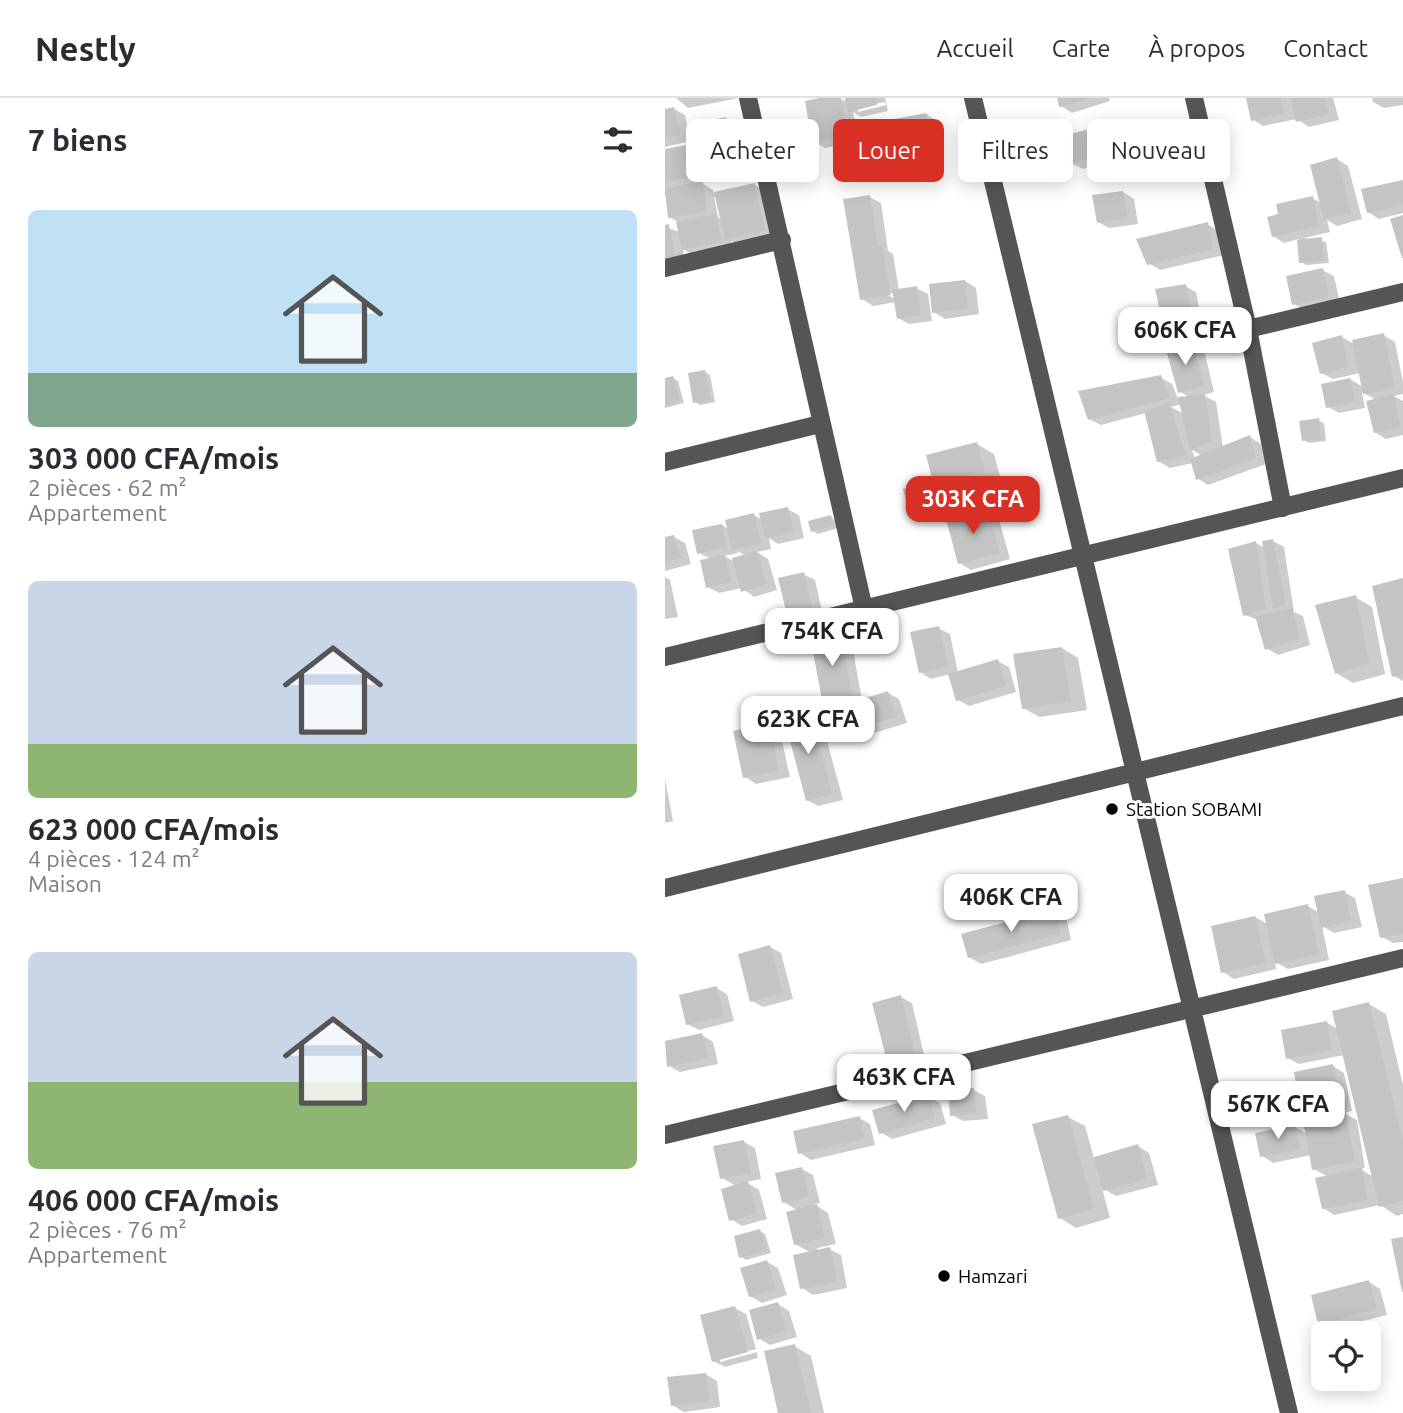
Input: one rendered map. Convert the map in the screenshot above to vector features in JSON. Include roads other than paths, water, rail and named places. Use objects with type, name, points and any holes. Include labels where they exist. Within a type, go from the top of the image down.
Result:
[{"type":"street","points":[[748,98],[782,240],[820,424],[865,609]]},
{"type":"street","points":[[973,98],[1289,1413]]},
{"type":"street","points":[[1194,98],[1248,329],[1283,508]]},
{"type":"street","points":[[665,268],[782,240]]},
{"type":"street","points":[[1248,329],[1403,292]]},
{"type":"street","points":[[665,462],[820,424]]},
{"type":"street","points":[[665,657],[1403,478]]},
{"type":"street","points":[[665,888],[1403,706]]},
{"type":"street","points":[[665,1135],[1192,1011],[1403,958]]},
{"type":"place","name":"Station SOBAMI","points":[[1112,809]]},
{"type":"place","name":"Hamzari","points":[[944,1276]]}]
